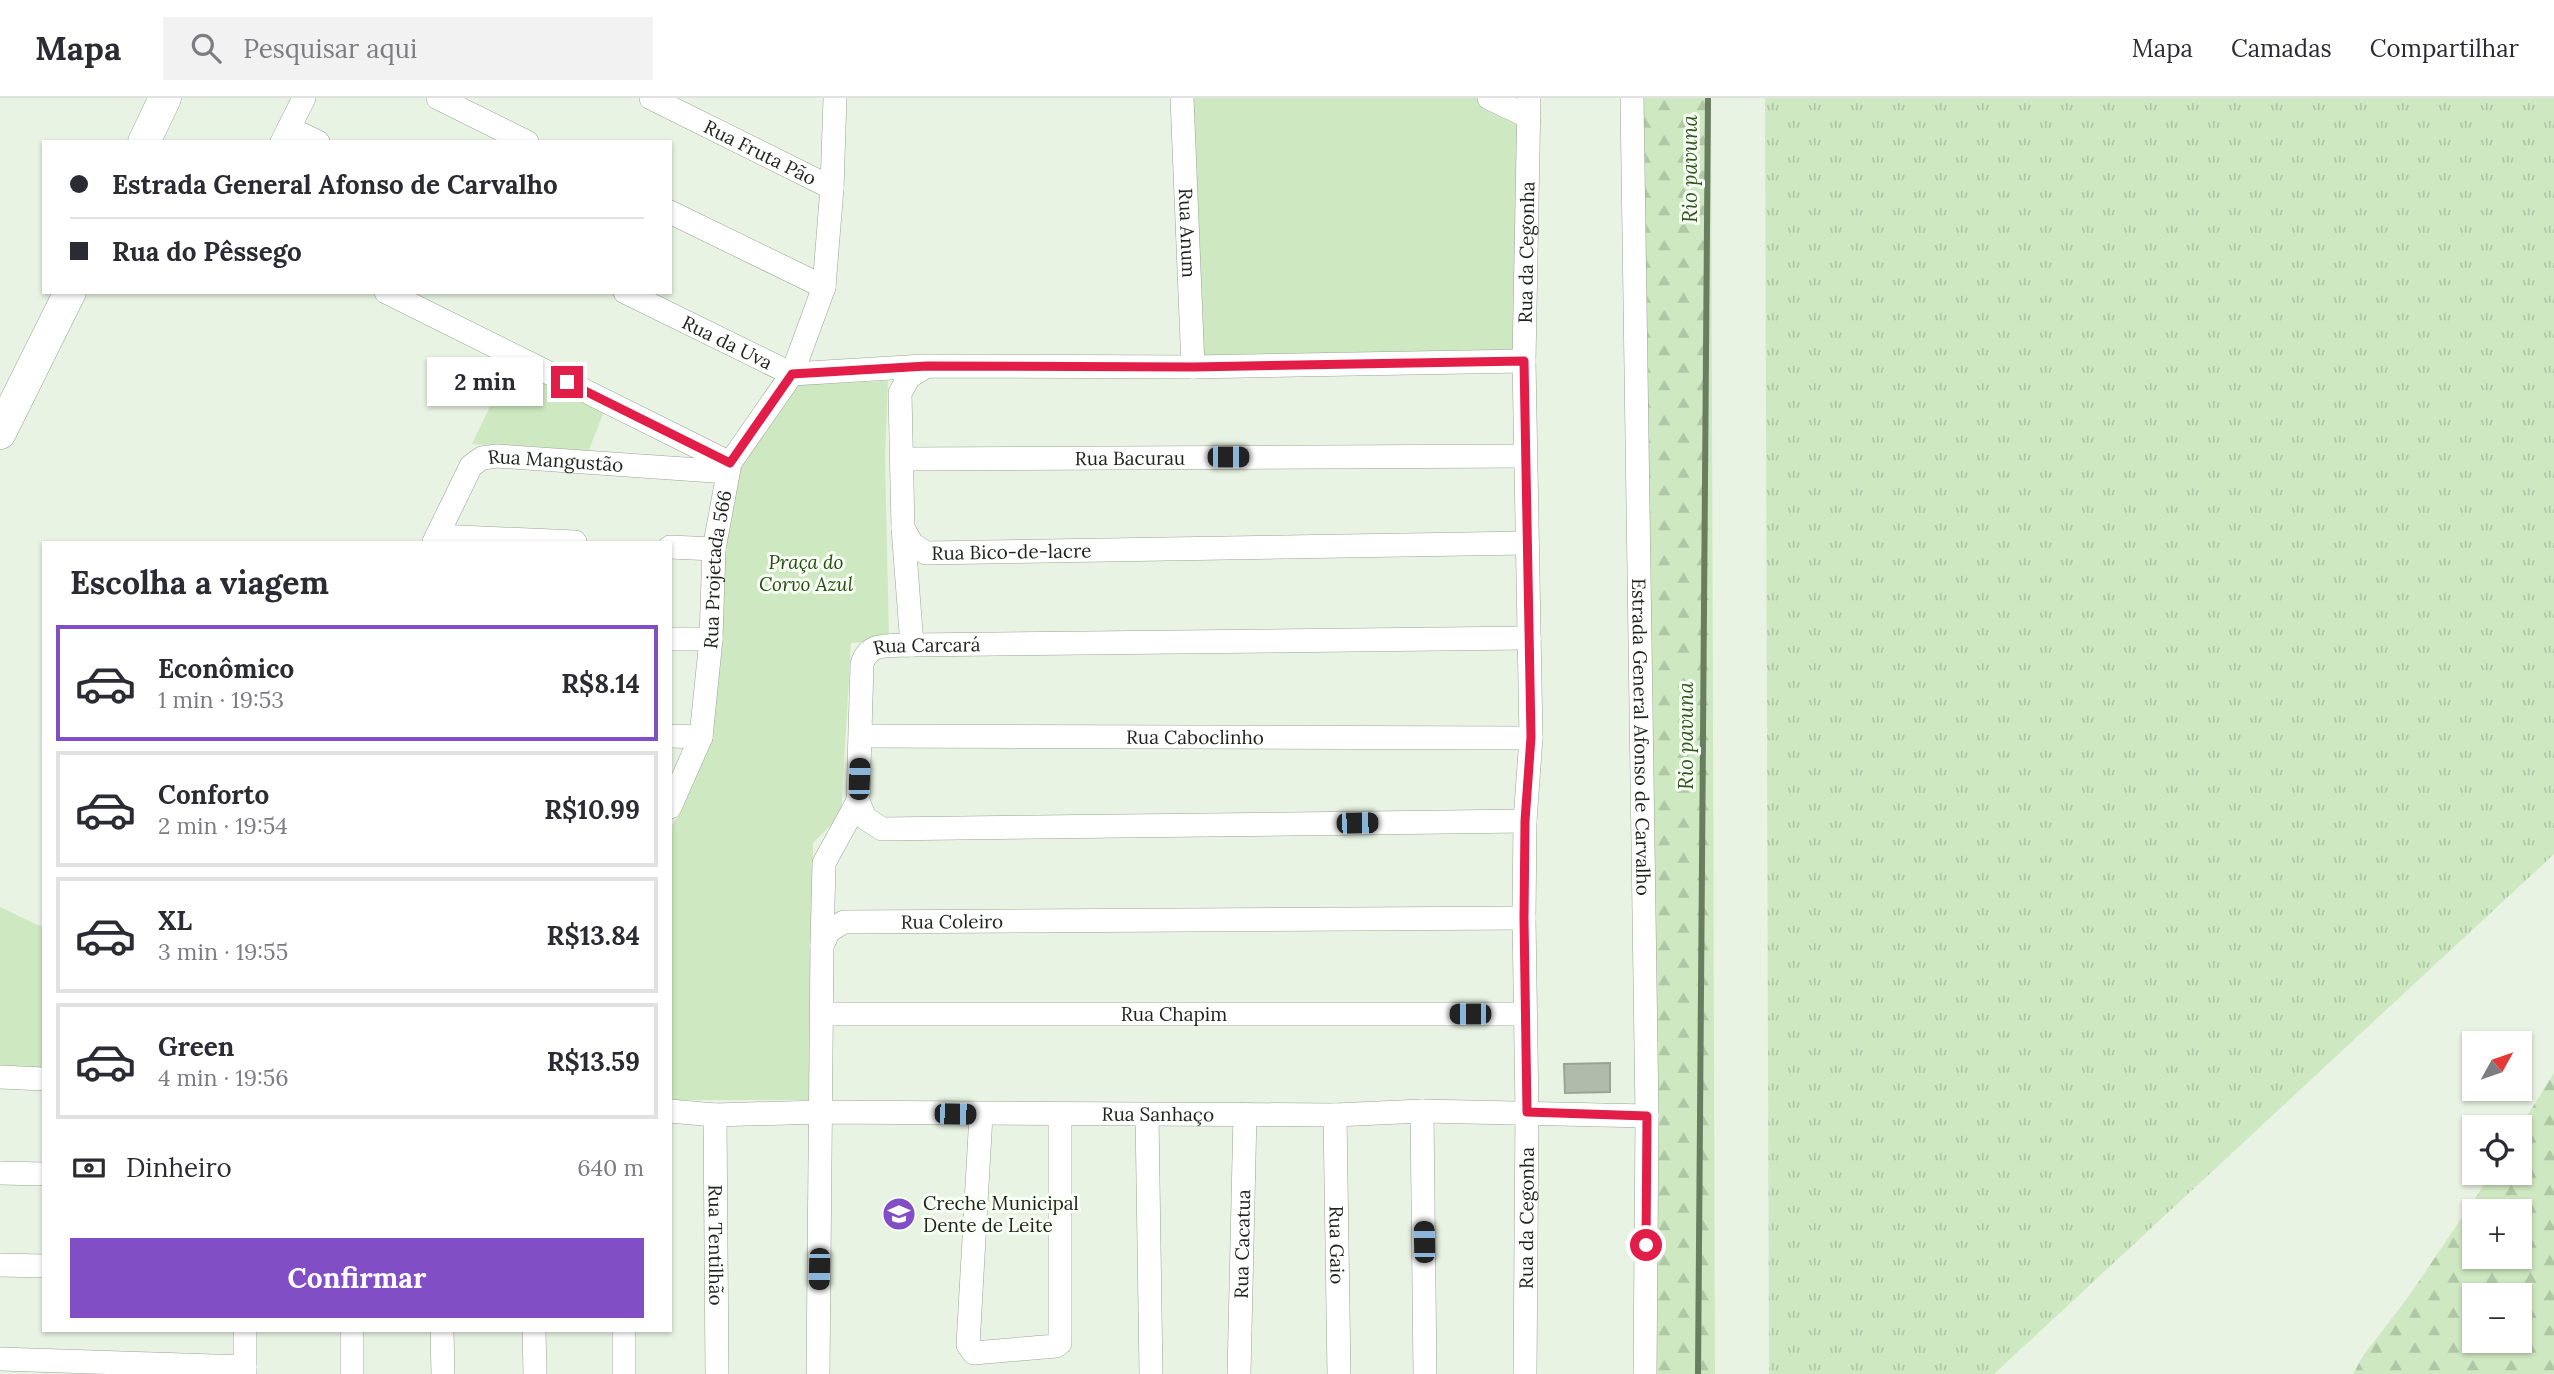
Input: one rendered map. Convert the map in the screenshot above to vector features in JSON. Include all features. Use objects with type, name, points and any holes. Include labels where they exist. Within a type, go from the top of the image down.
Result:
[{"type":"street","points":[[145,140],[165,98]]},
{"type":"street","points":[[304,98],[286,135],[309,140]]},
{"type":"street","points":[[438,98],[523,140]]},
{"type":"street","name":"Rua Fruta Pão","points":[[651,98],[832,188]]},
{"type":"street","name":"Rua Projetada 566","points":[[672,802],[701,737],[711,639],[714,549],[729,467],[792,374],[824,287],[832,188],[834,98]]},
{"type":"street","name":"Rua Anum","points":[[1182,98],[1193,367]]},
{"type":"street","points":[[1489,98],[1529,108]]},
{"type":"street","name":"Estrada General Afonso de Carvalho","points":[[1632,98],[1647,1116],[1645,1374]]},
{"type":"street","name":"Rua da Cegonha","points":[[1525,1374],[1527,1112],[1524,918],[1525,821],[1531,737],[1524,361],[1529,108]]},
{"type":"street","points":[[672,213],[824,287]]},
{"type":"street","points":[[0,433],[69,294]]},
{"type":"street","points":[[390,294],[729,467]]},
{"type":"street","name":"Rua da Uva","points":[[629,294],[792,374]]},
{"type":"street","points":[[792,374],[927,366],[1193,367],[1524,361]]},
{"type":"street","points":[[912,645],[903,528],[900,393],[909,377],[927,366]]},
{"type":"street","name":"Rua Mangustão","points":[[435,539],[471,466],[482,458],[497,456],[729,467]]},
{"type":"street","name":"Rua Bacurau","points":[[902,459],[1526,456]]},
{"type":"street","name":"Rua Bico-de-lacre","points":[[903,528],[912,544],[926,554],[1527,543]]},
{"type":"street","points":[[435,539],[528,541]]},
{"type":"street","points":[[672,547],[714,549]]},
{"type":"street","name":"Rua Carcará","points":[[858,801],[862,664],[867,652],[872,648],[912,645],[1529,638]]},
{"type":"street","points":[[672,639],[711,639]]},
{"type":"street","points":[[672,736],[701,737]]},
{"type":"street","name":"Rua Caboclinho","points":[[860,736],[1531,737]]},
{"type":"street","points":[[858,801],[865,818],[882,829],[1525,821]]},
{"type":"street","points":[[818,1374],[824,863],[858,801]]},
{"type":"street","name":"Rua Coleiro","points":[[822,946],[829,930],[844,922],[1524,918]]},
{"type":"street","name":"Rua Chapim","points":[[822,1014],[1524,1014]]},
{"type":"street","points":[[0,1077],[42,1079]]},
{"type":"street","name":"Rua Sanhaço","points":[[672,1111],[715,1115],[821,1112],[1335,1115],[1422,1111],[1647,1116]]},
{"type":"street","points":[[1422,1111],[1425,1374]]},
{"type":"street","name":"Rua Cacatua","points":[[1239,1374],[1245,1114]]},
{"type":"street","name":"Rua Tentilhão","points":[[715,1115],[717,1374]]},
{"type":"street","points":[[981,1115],[968,1345],[974,1353],[1056,1346],[1060,1343],[1060,1115]]},
{"type":"street","points":[[1147,1115],[1151,1374]]},
{"type":"street","name":"Rua Gaio","points":[[1335,1115],[1339,1374]]},
{"type":"street","points":[[0,1173],[42,1174]]},
{"type":"street","points":[[0,1265],[42,1266]]},
{"type":"street","points":[[0,1359],[245,1370],[245,1332]]},
{"type":"street","points":[[352,1332],[352,1374]]},
{"type":"street","points":[[442,1332],[443,1374]]},
{"type":"street","points":[[534,1332],[535,1374]]},
{"type":"street","points":[[624,1332],[624,1374]]},
{"type":"green space","points":[[1188,98],[1478,98],[1523,119],[1518,358],[1197,362]]},
{"type":"green space","points":[[1640,98],[1711,98],[1715,1374],[1654,1374]]},
{"type":"green space","points":[[1765,98],[2554,98],[2554,854],[1994,1374],[1769,1374]]},
{"type":"green space","points":[[513,358],[607,404],[588,452],[472,444]]},
{"type":"green space","name":"Praça do Corvo Azul","points":[[888,381],[885,457],[889,640],[851,643],[841,815],[813,843],[812,1100],[672,1100],[672,825],[679,815],[712,738],[721,656],[723,579],[735,478],[741,462],[795,385]]},
{"type":"green space","points":[[0,907],[42,927],[42,1071],[0,1068]]},
{"type":"green space","points":[[2554,1073],[2554,1374],[2353,1374],[2462,1217],[2462,1269],[2532,1269],[2532,1199],[2474,1199],[2484,1185],[2532,1185],[2532,1115],[2528,1115]]},
{"type":"building","points":[[1610,1063],[1610,1092],[1565,1093],[1564,1064]]},
{"type":"waterway","name":"Rio pavuna","points":[[1698,1374],[1708,98]]},
{"type":"place","name":"Creche Municipal Dente de Leite","points":[[899,1214]]},
{"type":"route","points":[[567,382],[730,463],[792,374],[927,366],[1193,367],[1524,361],[1531,737],[1525,821],[1524,1014],[1527,1112],[1647,1116],[1646,1245]]}]
